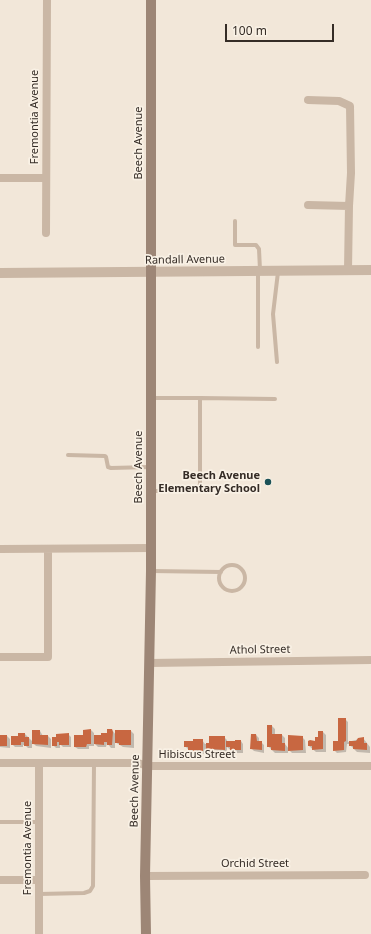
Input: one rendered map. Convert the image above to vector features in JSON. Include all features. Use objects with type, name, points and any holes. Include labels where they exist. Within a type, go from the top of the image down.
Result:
[{"type":"main road","name":"Beech Avenue","points":[[146,934],[145,876],[151,571],[151,0]]},
{"type":"street","name":"Fremontia Avenue","points":[[46,0],[46,233]]},
{"type":"street","points":[[308,100],[339,101],[350,106],[351,166],[348,270]]},
{"type":"street","points":[[0,178],[46,178]]},
{"type":"street","points":[[308,205],[349,206]]},
{"type":"street","name":"Randall Avenue","points":[[0,273],[151,273],[371,270]]},
{"type":"street","points":[[0,549],[151,548]]},
{"type":"street","points":[[0,657],[48,657],[48,549]]},
{"type":"street","name":"Athol Street","points":[[149,663],[371,660]]},
{"type":"street","name":"Hibiscus Street","points":[[0,763],[138,763],[148,766],[371,766]]},
{"type":"street","name":"Fremontia Avenue","points":[[39,763],[39,934]]},
{"type":"street","name":"Orchid Street","points":[[145,876],[365,875]]},
{"type":"street","points":[[0,880],[39,880]]},
{"type":"lane","points":[[235,221],[235,245],[256,245],[259,249],[258,347]]},
{"type":"lane","points":[[277,362],[273,314],[278,271]]},
{"type":"lane","points":[[150,398],[275,399]]},
{"type":"lane","points":[[151,490],[191,491],[198,488],[200,485],[200,398]]},
{"type":"lane","points":[[68,455],[105,456],[108,467],[111,468],[151,467]]},
{"type":"lane","points":[[151,571],[221,572],[227,566],[232,565],[239,567],[244,574],[245,582],[236,590],[232,591],[224,588],[219,580],[221,572]]},
{"type":"lane","points":[[39,894],[84,893],[90,891],[93,886],[94,763]]},
{"type":"lane","points":[[0,822],[39,822]]},
{"type":"building","points":[[338,718],[346,718],[346,741],[344,742],[344,750],[333,751],[333,741],[338,741]]},
{"type":"building","points":[[267,725],[272,725],[272,734],[282,734],[282,743],[285,743],[285,751],[271,750],[271,747],[267,747]]},
{"type":"building","points":[[91,729],[91,744],[87,744],[86,747],[74,747],[74,735],[83,735],[83,730]]},
{"type":"building","points":[[107,729],[112,729],[113,732],[112,745],[107,745],[107,742],[104,742],[104,745],[94,744],[94,735],[107,733]]},
{"type":"building","points":[[32,730],[40,730],[40,735],[48,735],[48,745],[32,744]]},
{"type":"building","points":[[115,730],[131,730],[131,745],[119,745],[119,743],[115,743]]},
{"type":"building","points":[[318,731],[323,731],[323,749],[312,750],[312,746],[308,746],[308,741],[315,741],[315,737],[318,737]]},
{"type":"building","points":[[18,733],[25,733],[25,737],[29,737],[29,746],[24,746],[24,742],[21,742],[21,745],[11,745],[11,736],[18,736]]},
{"type":"building","points":[[69,733],[69,745],[59,745],[59,742],[57,742],[57,746],[52,746],[52,737],[56,737],[56,734]]},
{"type":"building","points":[[251,734],[256,734],[257,741],[262,741],[262,750],[250,749]]},
{"type":"building","points":[[0,735],[7,735],[7,746],[0,746]]},
{"type":"building","points":[[288,735],[303,736],[303,750],[288,751]]},
{"type":"building","points":[[209,736],[225,736],[225,750],[210,749],[210,751],[206,751],[206,743],[209,743]]},
{"type":"building","points":[[364,737],[364,743],[367,743],[367,750],[353,749],[353,746],[349,746],[349,741],[356,741],[358,738]]},
{"type":"building","points":[[193,739],[203,739],[203,751],[196,750],[196,752],[193,752],[193,750],[188,750],[188,747],[184,747],[184,741],[193,741]]},
{"type":"building","points":[[241,740],[241,750],[230,750],[230,747],[226,747],[226,741]]},
{"type":"place","name":"Beech Avenue Elementary School","points":[[268,482]]}]
